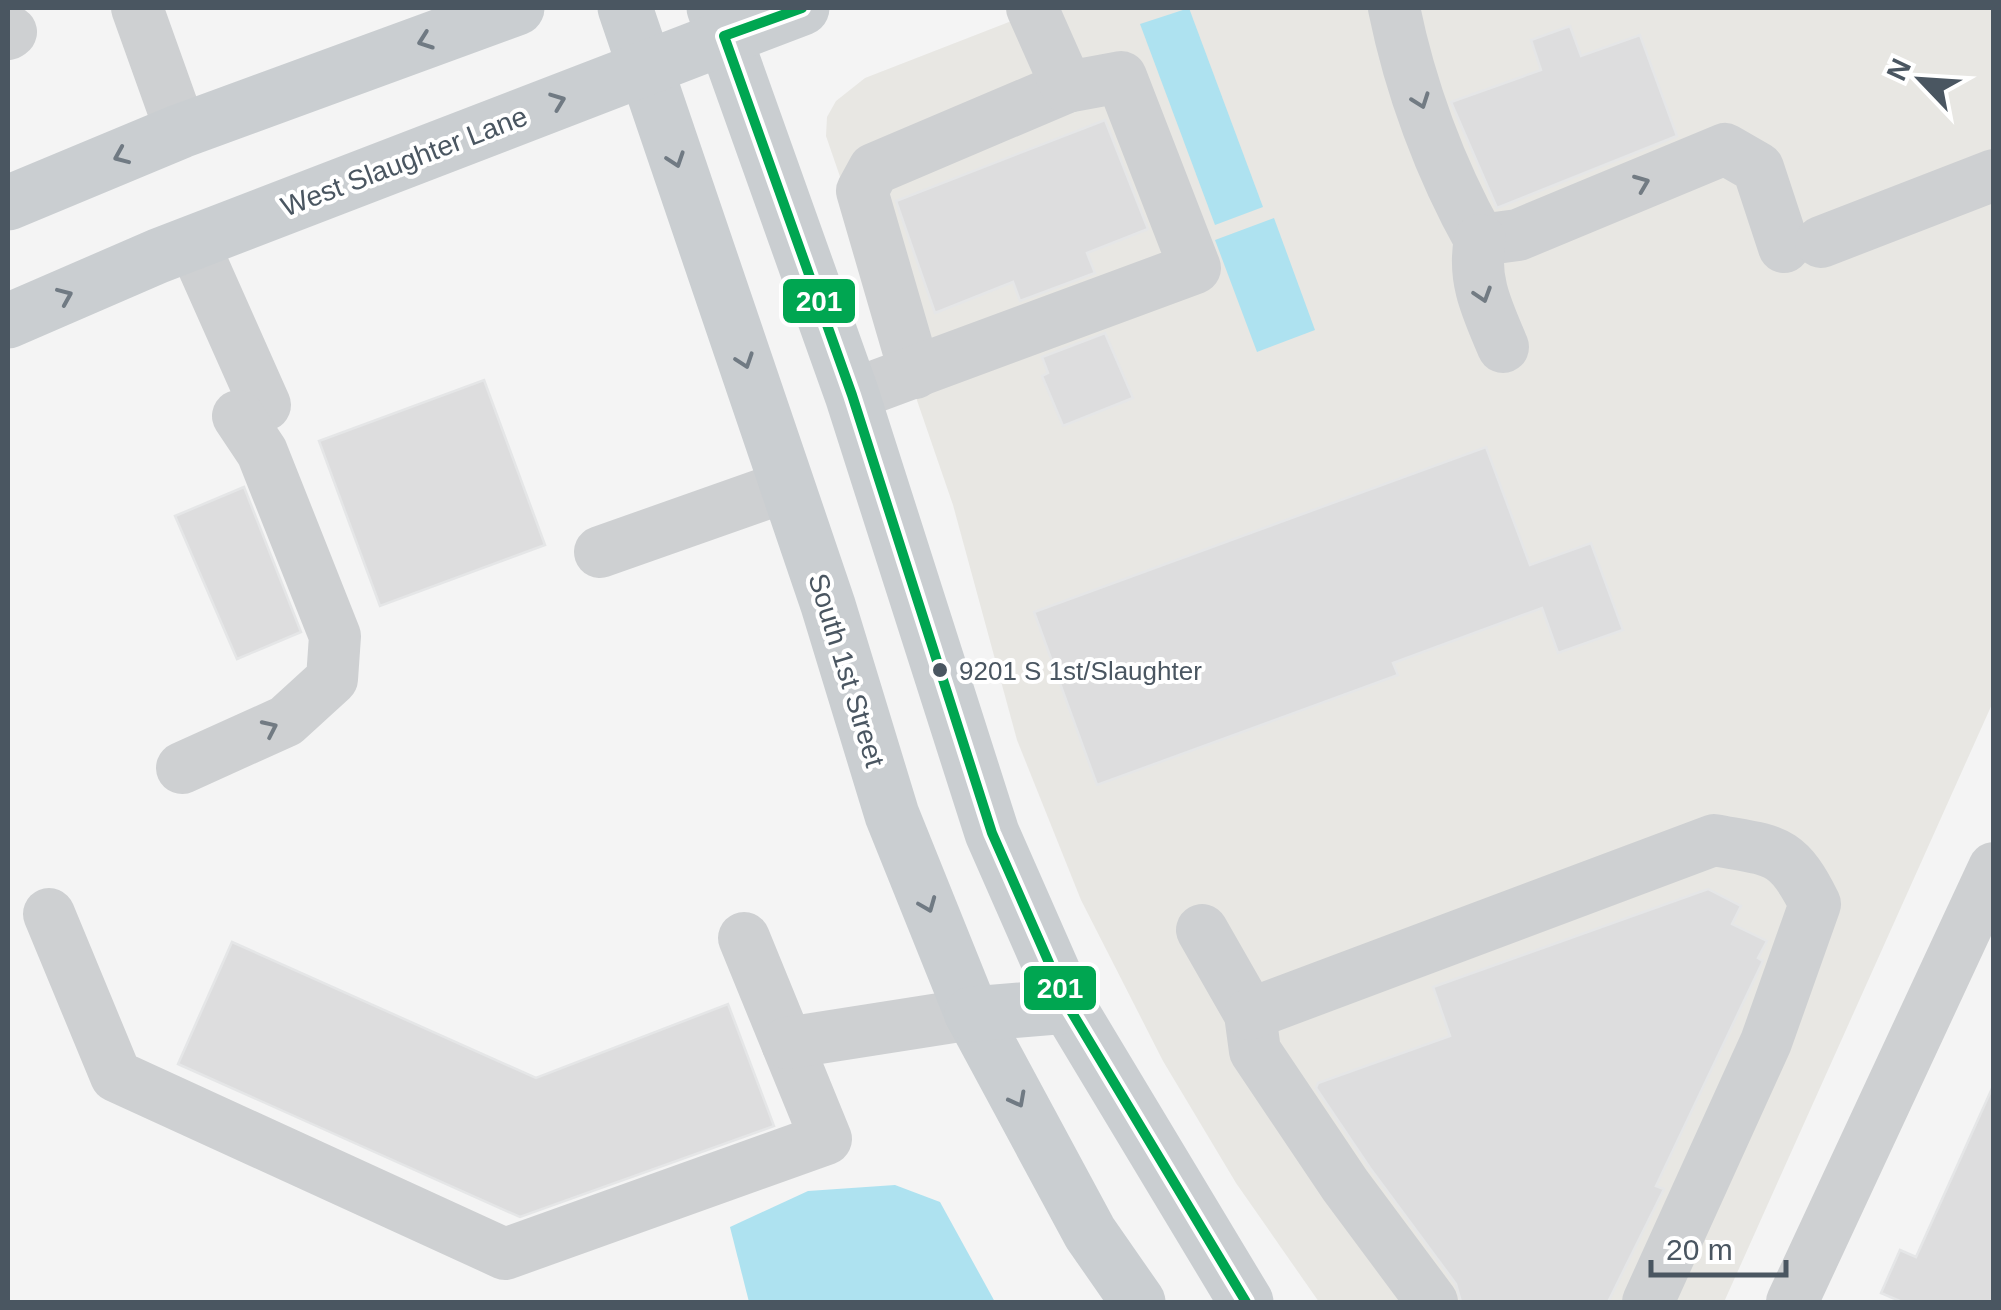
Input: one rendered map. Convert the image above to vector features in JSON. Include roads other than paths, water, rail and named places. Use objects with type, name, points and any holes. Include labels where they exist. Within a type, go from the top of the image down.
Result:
[{"type":"main road","points":[[8,202],[182,130],[517,8]]},
{"type":"main road","name":"South 1st Street","points":[[625,8],[788,486],[892,815],[972,1014],[1090,1233],[1138,1302]]},
{"type":"main road","name":"West Slaughter Lane","points":[[8,321],[193,243],[645,67],[719,22],[802,8]]},
{"type":"main road","points":[[719,22],[852,395],[992,834],[1068,1006],[1246,1302]]},
{"type":"main road","points":[[972,1014],[1068,1006]]},
{"type":"lane","points":[[1032,8],[1067,88]]},
{"type":"lane","points":[[1394,8],[1402,48],[1454,195],[1480,240],[1475,265],[1480,292],[1503,347]]},
{"type":"lane","points":[[144,10],[182,130]]},
{"type":"lane","points":[[852,395],[915,373],[1195,268],[1121,77],[1067,88],[874,170],[862,191],[915,373]]},
{"type":"lane","points":[[1480,240],[1518,235],[1725,149],[1758,168],[1803,245],[1994,176]]},
{"type":"lane","points":[[182,768],[286,721],[332,679],[334,636],[262,452],[252,410],[193,243]]},
{"type":"lane","points":[[600,552],[788,486]]},
{"type":"lane","points":[[1250,1014],[1714,840],[1765,849],[1795,864],[1815,904],[1766,1042],[1648,1302]]},
{"type":"lane","points":[[1792,1302],[1994,868]]},
{"type":"lane","points":[[49,914],[116,1076],[506,1254],[826,1140],[744,938]]},
{"type":"lane","points":[[1202,930],[1250,1014],[1255,1051],[1345,1184],[1432,1302]]},
{"type":"lane","points":[[786,1043],[972,1014]]},
{"type":"water","points":[[1189,8],[1263,207],[1215,225],[1140,24]]},
{"type":"water","points":[[1274,218],[1315,330],[1257,352],[1215,240]]},
{"type":"water","points":[[895,1185],[940,1202],[995,1302],[749,1302],[730,1227],[808,1191]]},
{"type":"place","name":"9201 S 1st/Slaughter","points":[[940,670]]}]
